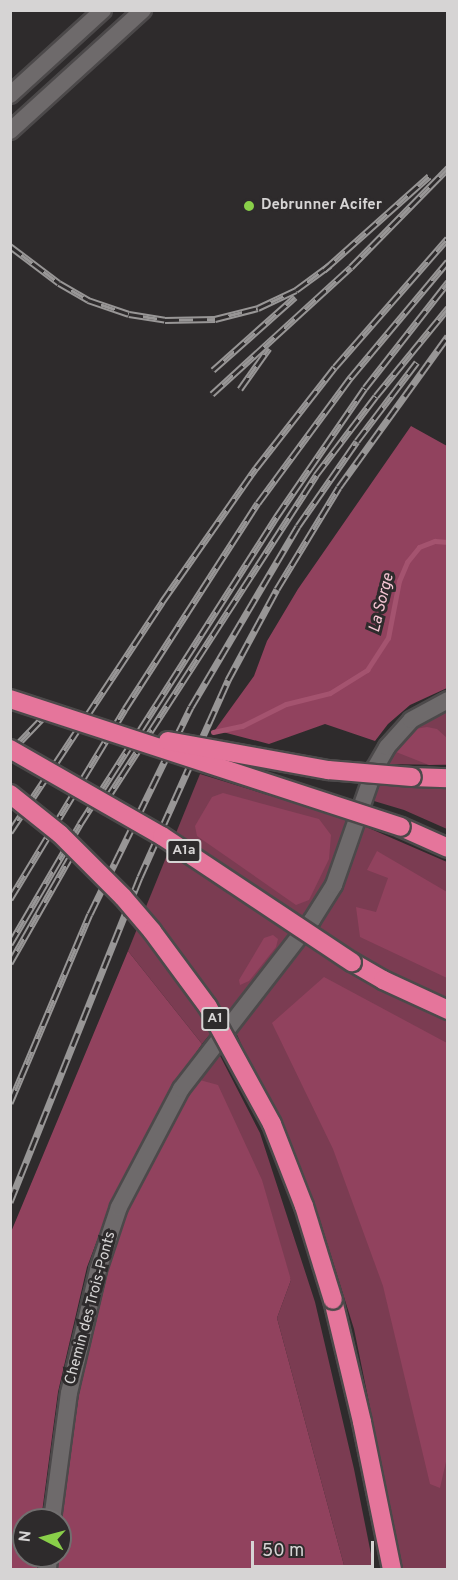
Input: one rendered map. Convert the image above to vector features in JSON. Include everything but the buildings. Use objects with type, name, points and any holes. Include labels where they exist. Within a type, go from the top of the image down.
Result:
[{"type":"highway","points":[[10,699],[401,827],[447,848]]},
{"type":"highway","points":[[101,729],[310,767],[412,777],[447,778]]},
{"type":"highway","name":"A1a","points":[[10,749],[162,836],[352,962],[383,980],[447,1010]]},
{"type":"highway","name":"A1","points":[[10,794],[60,834],[123,897],[152,931],[208,1007],[272,1124],[304,1206],[333,1300],[362,1422],[392,1569]]},
{"type":"street","points":[[10,95],[103,10]]},
{"type":"street","points":[[10,131],[143,10]]},
{"type":"street","name":"Chemin des Trois-Ponts","points":[[54,1508],[72,1383],[98,1270],[119,1207],[181,1089],[312,920],[334,885],[375,768],[387,747],[411,720],[447,700]]},
{"type":"shaded area","points":[[411,426],[447,446],[447,688],[410,705],[388,724],[375,741],[325,724],[269,744],[215,730],[254,676],[267,641],[298,589]]},
{"type":"shaded area","points":[[447,710],[447,765],[386,764],[394,750],[414,729]]},
{"type":"shaded area","points":[[427,727],[437,729],[447,738],[447,764],[429,765],[396,752],[415,729]]},
{"type":"shaded area","points":[[200,774],[349,820],[328,881],[309,913],[202,1044],[128,951]]},
{"type":"shaded area","points":[[379,785],[447,789],[447,829],[404,810],[374,801]]},
{"type":"shaded area","points":[[223,793],[319,819],[331,835],[329,859],[309,900],[296,905],[197,836],[195,826],[212,797]]},
{"type":"shaded area","points":[[364,826],[447,862],[447,1569],[403,1569],[354,1329],[319,1217],[234,1028],[296,955],[331,907],[348,873]]},
{"type":"shaded area","points":[[377,851],[447,892],[447,978],[360,937],[356,907],[376,912],[388,878],[367,870]]},
{"type":"shaded area","points":[[273,935],[278,939],[276,947],[249,981],[240,985],[239,980],[264,938]]},
{"type":"shaded area","points":[[128,951],[202,1044],[169,1092],[111,1204],[87,1267],[58,1392],[43,1508],[12,1508],[12,1568],[37,1569],[11,1569],[11,1232]]},
{"type":"shaded area","points":[[324,977],[447,1043],[448,1453],[440,1488],[430,1484],[383,1286],[333,1149],[272,1023]]},
{"type":"shaded area","points":[[216,1048],[260,1133],[315,1302],[354,1469],[374,1569],[345,1569],[277,1318],[291,1280],[196,1079]]},
{"type":"shaded area","points":[[196,1079],[218,1085],[262,1180],[291,1280],[277,1318],[345,1569],[56,1570],[56,1568],[72,1568],[72,1508],[62,1508],[79,1394],[104,1275],[125,1213],[159,1141]]},
{"type":"waterway","name":"La Sorge","points":[[213,732],[242,726],[286,704],[330,693],[367,670],[388,638],[399,581],[407,562],[419,547],[435,541],[448,542]]},
{"type":"railway","points":[[212,394],[351,267],[448,168]]},
{"type":"railway","points":[[324,270],[429,176]]},
{"type":"railway","points":[[10,832],[162,602],[256,468],[335,367],[448,238]]},
{"type":"railway","points":[[10,246],[59,283],[88,300],[129,314],[165,320],[215,319],[258,308],[296,290],[330,265]]},
{"type":"railway","points":[[10,899],[125,709],[258,503],[351,377],[448,261]]},
{"type":"railway","points":[[10,944],[80,824],[277,516],[365,388],[448,282]]},
{"type":"railway","points":[[213,370],[295,297]]},
{"type":"railway","points":[[106,800],[316,475],[376,396],[448,308]]},
{"type":"railway","points":[[10,1202],[140,877],[228,680],[277,589],[339,487],[448,336]]},
{"type":"railway","points":[[240,389],[269,348]]},
{"type":"railway","points":[[10,1103],[90,914],[191,707],[298,526],[357,441],[417,362]]},
{"type":"railway","points":[[10,752],[54,706]]},
{"type":"railway","points":[[10,963],[69,859]]},
{"type":"place","name":"Debrunner Acifer","points":[[249,206]]}]
